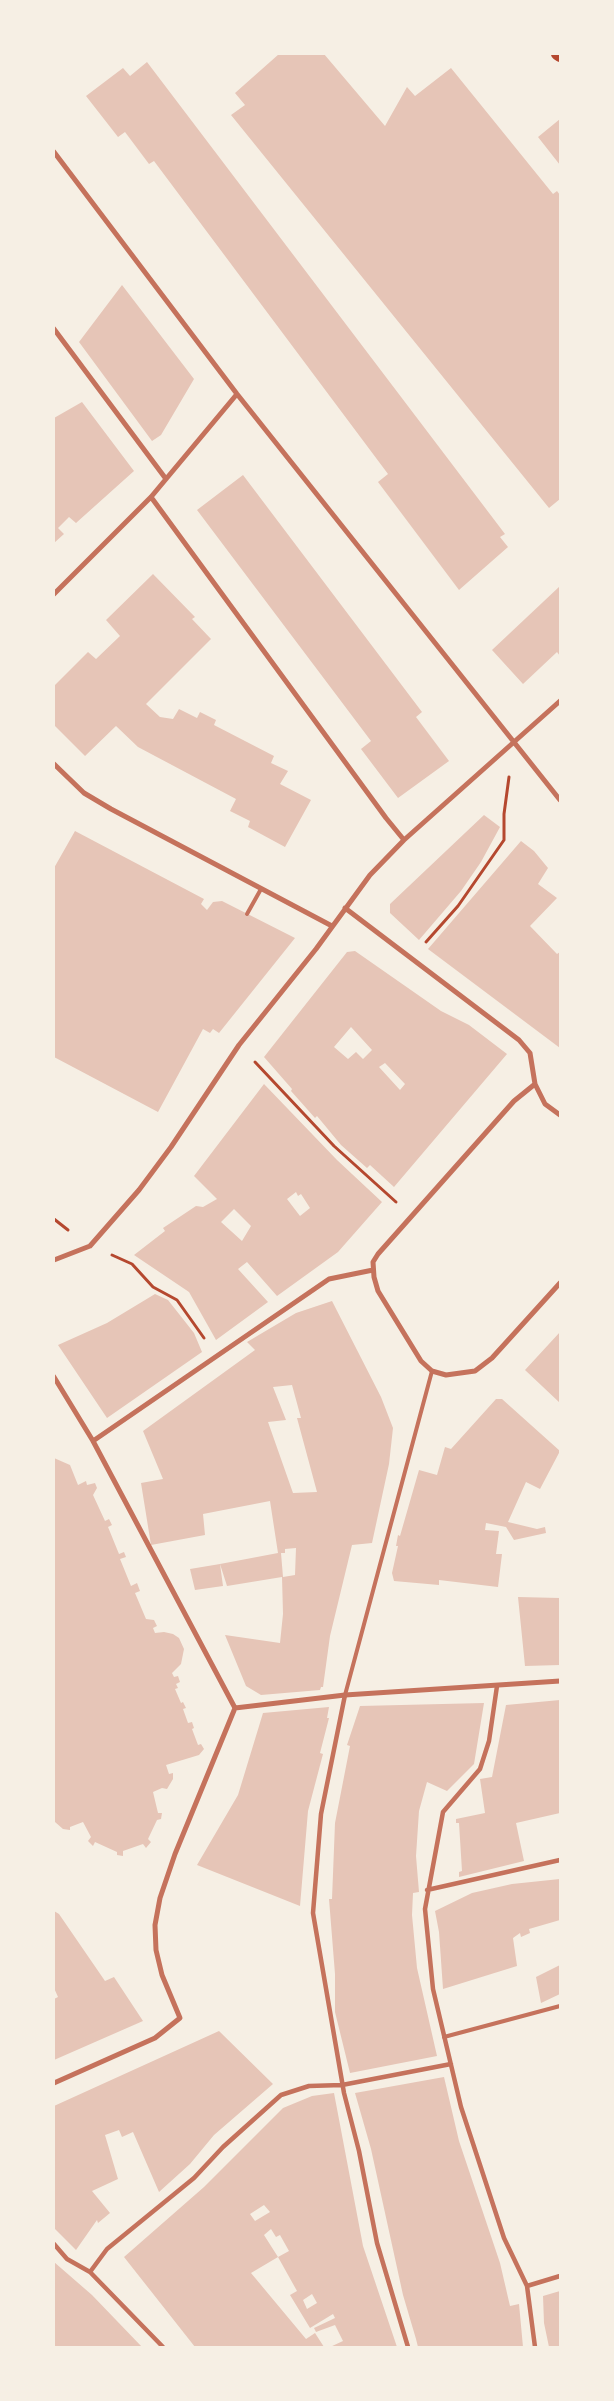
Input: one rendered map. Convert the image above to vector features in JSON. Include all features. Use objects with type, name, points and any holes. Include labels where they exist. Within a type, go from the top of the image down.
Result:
[{"type":"street","points":[[54,152],[238,394],[560,800]]},
{"type":"street","points":[[54,329],[166,479]]},
{"type":"street","points":[[54,594],[151,497],[238,394]]},
{"type":"street","points":[[151,497],[404,840]]},
{"type":"street","points":[[54,1260],[90,1246],[139,1190],[171,1147],[239,1045],[370,875],[404,840],[560,701]]},
{"type":"street","points":[[54,764],[84,793],[111,810],[332,926]]},
{"type":"street","points":[[345,908],[519,1040],[530,1054],[535,1084],[545,1104],[560,1115]]},
{"type":"street","points":[[535,1084],[514,1101],[378,1254],[373,1262],[373,1270],[378,1291],[421,1361],[432,1371],[446,1375],[475,1371],[492,1358],[560,1284]]},
{"type":"street","points":[[93,1441],[329,1279],[373,1270]]},
{"type":"street","points":[[54,1378],[93,1441],[235,1708]]},
{"type":"street","points":[[235,1708],[345,1695],[560,1681]]},
{"type":"street","points":[[497,1686],[489,1741],[480,1769],[443,1812],[427,1890],[425,1909],[433,1989],[461,2107],[504,2238],[527,2286],[535,2347]]},
{"type":"street","points":[[345,1695],[321,1814],[313,1913],[342,2085],[359,2151],[377,2243],[408,2347]]},
{"type":"street","points":[[54,2083],[155,2038],[180,2018],[162,1975],[156,1950],[155,1925],[160,1898],[175,1854],[235,1708]]},
{"type":"street","points":[[427,1890],[560,1860]]},
{"type":"street","points":[[90,2272],[107,2249],[194,2178],[223,2146],[280,2095],[309,2086],[342,2085],[451,2064]]},
{"type":"street","points":[[54,2244],[68,2259],[90,2272],[163,2347]]},
{"type":"street","points":[[527,2286],[560,2276]]},
{"type":"lane","points":[[247,914],[261,889]]},
{"type":"lane","points":[[345,1695],[432,1371]]},
{"type":"lane","points":[[444,2037],[560,2006]]},
{"type":"path","points":[[412,958],[458,906],[504,840],[504,814],[514,742]]},
{"type":"path","points":[[239,1045],[334,1146],[413,1216]]},
{"type":"path","points":[[90,1246],[132,1264],[153,1287],[176,1300],[218,1356]]},
{"type":"building","points":[[279,54],[324,54],[385,126],[407,87],[415,96],[451,68],[553,194],[557,191],[560,195],[560,499],[549,508],[231,115],[245,105],[235,93]]},
{"type":"building","points":[[147,62],[505,534],[500,537],[508,547],[459,590],[378,482],[388,474],[154,161],[149,164],[125,132],[118,137],[86,96],[123,68],[130,76]]},
{"type":"building","points":[[560,119],[560,165],[538,137]]},
{"type":"building","points":[[122,285],[194,379],[161,435],[152,441],[79,342]]},
{"type":"building","points":[[82,402],[134,471],[76,523],[69,517],[58,528],[64,534],[54,543],[54,418]]},
{"type":"building","points":[[243,475],[422,712],[416,717],[449,761],[398,798],[361,749],[371,741],[197,510]]},
{"type":"building","points":[[153,574],[195,617],[192,619],[211,639],[146,704],[160,717],[173,719],[179,709],[197,718],[200,712],[216,720],[214,725],[274,756],[271,763],[288,771],[280,784],[311,800],[285,847],[248,827],[250,821],[230,811],[236,799],[138,747],[116,726],[85,756],[54,725],[54,686],[88,652],[96,659],[120,636],[106,620]]},
{"type":"building","points":[[560,586],[560,656],[557,652],[523,684],[492,650]]},
{"type":"building","points":[[484,815],[500,827],[481,862],[461,891],[419,940],[390,913],[390,904]]},
{"type":"building","points":[[75,831],[204,899],[201,904],[207,910],[213,902],[222,901],[295,938],[219,1033],[213,1029],[210,1033],[203,1029],[158,1112],[54,1057],[54,868]]},
{"type":"building","points":[[521,841],[534,851],[548,868],[538,884],[557,898],[530,926],[557,954],[560,952],[560,1048],[428,949]]},
{"type":"building","points":[[355,951],[441,1011],[469,1025],[507,1054],[394,1187],[370,1165],[367,1168],[341,1145],[317,1116],[315,1118],[291,1091],[292,1089],[264,1057],[347,952]],"holes":[[[351,1027],[372,1050],[363,1059],[356,1052],[348,1059],[334,1047]],[[385,1063],[405,1084],[400,1090],[379,1067]]]},
{"type":"building","points":[[264,1084],[337,1160],[382,1202],[338,1252],[277,1296],[247,1262],[238,1269],[268,1302],[216,1340],[189,1292],[134,1255],[165,1231],[163,1228],[196,1206],[203,1207],[217,1199],[194,1176]],"holes":[[[296,1192],[298,1196],[301,1194],[310,1208],[300,1216],[287,1199]],[[234,1209],[251,1226],[242,1241],[221,1222]]]},
{"type":"building","points":[[155,1294],[168,1300],[194,1333],[202,1352],[107,1418],[58,1345],[107,1323]]},
{"type":"building","points":[[332,1301],[381,1397],[393,1428],[389,1464],[372,1543],[352,1545],[330,1636],[323,1687],[320,1690],[261,1695],[246,1686],[225,1635],[280,1643],[283,1614],[282,1577],[227,1586],[220,1564],[278,1553],[270,1501],[203,1514],[205,1535],[151,1545],[141,1483],[163,1479],[143,1431],[255,1350],[247,1342],[296,1313]],"holes":[[[292,1385],[301,1418],[297,1418],[317,1492],[293,1493],[268,1422],[286,1420],[273,1387]],[[296,1548],[295,1575],[283,1577],[281,1553],[285,1553],[285,1549]]]},
{"type":"building","points":[[560,1332],[560,1403],[525,1370]]},
{"type":"building","points":[[496,1399],[502,1399],[560,1451],[540,1489],[526,1482],[508,1522],[537,1529],[545,1527],[546,1533],[514,1540],[506,1527],[486,1523],[485,1530],[499,1531],[496,1554],[502,1554],[498,1587],[439,1580],[439,1585],[394,1581],[392,1573],[398,1546],[396,1546],[398,1535],[400,1536],[419,1470],[437,1475],[445,1447],[451,1449]]},
{"type":"building","points":[[54,1458],[70,1465],[78,1485],[86,1481],[87,1485],[95,1483],[97,1488],[93,1495],[105,1521],[109,1519],[112,1525],[108,1527],[119,1554],[124,1552],[126,1557],[120,1559],[131,1586],[137,1583],[140,1591],[135,1593],[146,1619],[154,1620],[157,1626],[153,1628],[155,1633],[164,1632],[179,1638],[184,1649],[181,1664],[172,1673],[174,1677],[178,1676],[180,1682],[176,1684],[178,1688],[175,1689],[181,1703],[183,1702],[186,1708],[183,1709],[188,1723],[192,1722],[194,1728],[192,1729],[198,1745],[201,1744],[204,1749],[199,1755],[166,1765],[169,1774],[173,1773],[173,1779],[167,1789],[162,1788],[153,1792],[158,1813],[162,1813],[161,1819],[157,1820],[148,1839],[151,1842],[146,1848],[143,1844],[123,1851],[123,1856],[117,1855],[117,1852],[95,1842],[93,1846],[88,1841],[91,1837],[83,1822],[70,1827],[70,1830],[63,1829],[55,1822]]},
{"type":"building","points":[[220,1564],[223,1586],[195,1590],[190,1569]]},
{"type":"building","points":[[518,1597],[560,1598],[560,1665],[525,1666]]},
{"type":"building","points":[[560,1700],[560,1813],[516,1823],[524,1861],[459,1877],[459,1872],[462,1871],[459,1823],[456,1823],[456,1819],[485,1813],[480,1779],[492,1777],[506,1705]]},
{"type":"building","points":[[484,1703],[474,1764],[447,1791],[427,1782],[419,1811],[416,1856],[419,1892],[413,1893],[412,1915],[417,1968],[437,2056],[350,2073],[335,2012],[335,1974],[329,1899],[332,1899],[335,1823],[350,1746],[347,1745],[360,1706]]},
{"type":"building","points":[[329,1707],[327,1718],[329,1718],[320,1753],[323,1754],[308,1811],[300,1906],[197,1865],[238,1795],[263,1713]]},
{"type":"building","points":[[560,1879],[560,1920],[529,1929],[530,1933],[521,1937],[520,1933],[513,1938],[517,1966],[443,1989],[439,1932],[435,1911],[472,1893],[512,1884]]},
{"type":"building","points":[[54,1911],[59,1914],[105,1981],[114,1977],[143,2021],[54,2060],[54,1999],[58,1997],[54,1988]]},
{"type":"building","points":[[560,1965],[560,1994],[541,2003],[536,1977]]},
{"type":"building","points":[[219,2031],[273,2084],[214,2135],[190,2164],[159,2192],[133,2132],[122,2137],[119,2130],[105,2135],[118,2179],[92,2191],[110,2213],[98,2223],[97,2220],[76,2250],[54,2228],[54,2106]]},
{"type":"building","points":[[444,2077],[459,2141],[500,2263],[510,2306],[519,2304],[523,2347],[418,2347],[403,2295],[371,2149],[355,2093]]},
{"type":"building","points":[[334,2093],[363,2246],[397,2347],[330,2347],[343,2341],[335,2325],[316,2332],[314,2328],[335,2318],[333,2314],[310,2328],[290,2295],[297,2291],[278,2257],[251,2273],[306,2339],[315,2333],[324,2347],[195,2347],[124,2257],[204,2187],[283,2108],[312,2096]],"holes":[[[264,2205],[270,2212],[255,2221],[250,2214]],[[271,2229],[276,2237],[280,2235],[289,2251],[278,2257],[264,2235]],[[312,2294],[317,2303],[307,2309],[303,2300]]]},
{"type":"building","points":[[54,2262],[92,2295],[142,2347],[54,2347]]},
{"type":"building","points":[[560,2291],[560,2347],[549,2347],[544,2323],[543,2296]]}]
